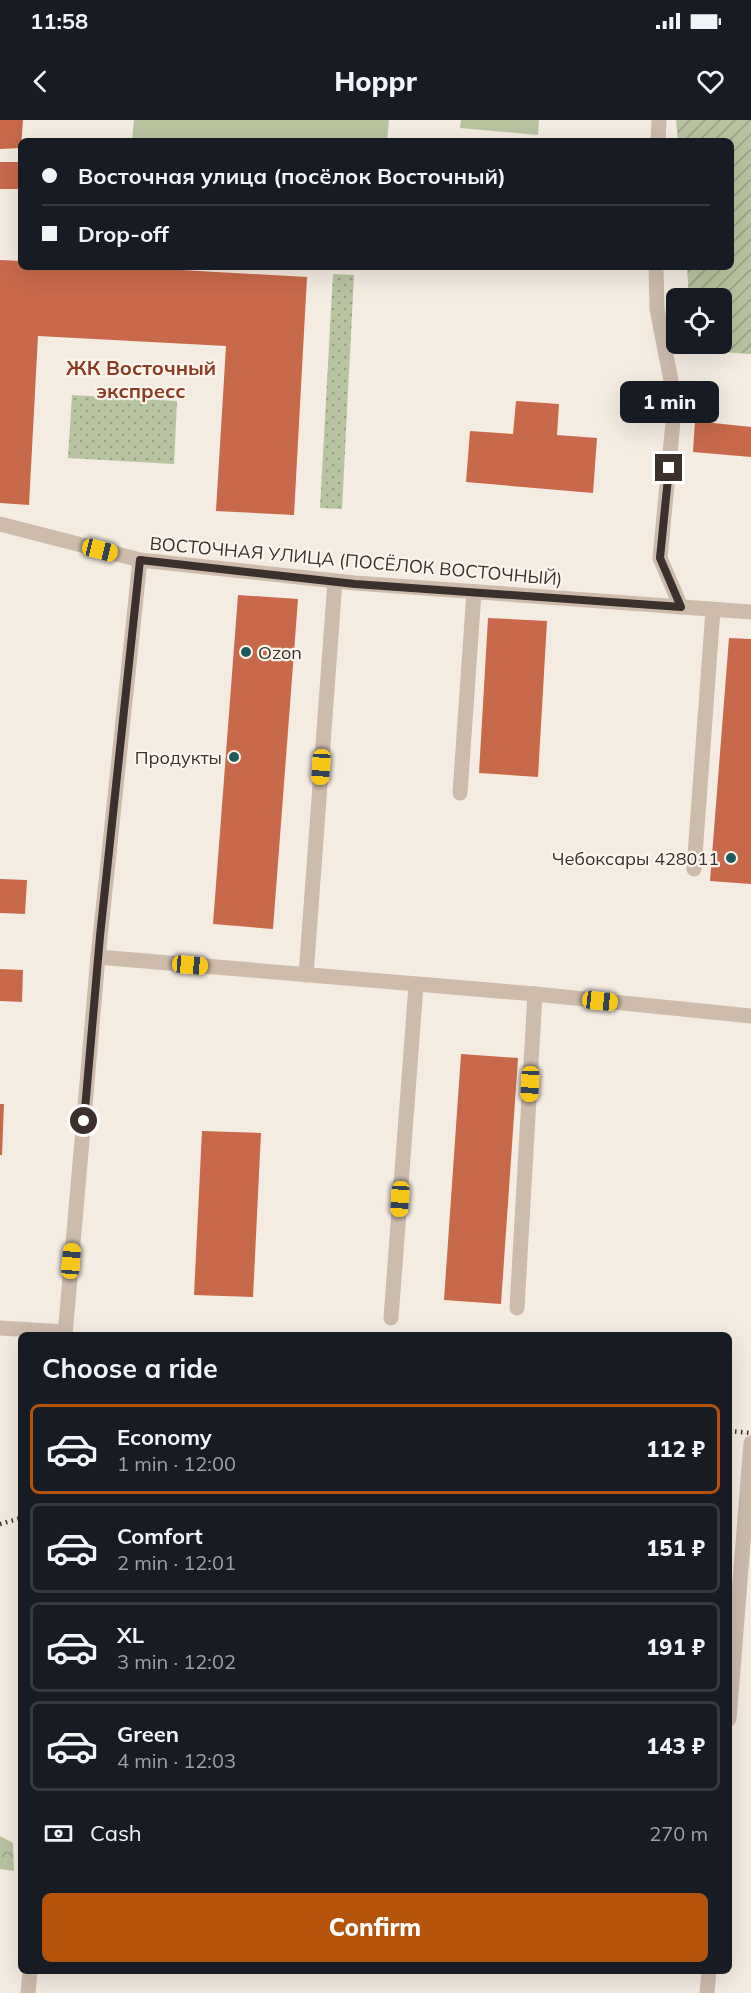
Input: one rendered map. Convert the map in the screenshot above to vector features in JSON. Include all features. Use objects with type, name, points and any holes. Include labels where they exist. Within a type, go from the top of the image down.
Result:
[{"type":"street","points":[[658,138],[659,120]]},
{"type":"street","points":[[656,270],[657,309],[675,401],[660,558],[681,607]]},
{"type":"street","points":[[0,524],[140,560]]},
{"type":"street","name":"ВОСТОЧНАЯ УЛИЦА (ПОСЁЛОК ВОСТОЧНЫЙ)","points":[[65,1332],[98,957],[140,560],[335,581],[751,612]]},
{"type":"street","points":[[306,975],[335,581]]},
{"type":"street","points":[[460,793],[474,592]]},
{"type":"street","points":[[694,869],[713,610]]},
{"type":"street","points":[[98,957],[535,994],[751,1016]]},
{"type":"street","points":[[391,1318],[416,985]]},
{"type":"street","points":[[517,1308],[535,994]]},
{"type":"street","points":[[0,1328],[52,1332]]},
{"type":"street","points":[[732,1681],[751,1443]]},
{"type":"street","points":[[28,1993],[30,1974]]},
{"type":"street","points":[[707,1993],[709,1974]]},
{"type":"green space","points":[[134,120],[389,120],[387,138],[132,138]]},
{"type":"green space","points":[[461,120],[539,120],[538,135],[460,128]]},
{"type":"green space","points":[[676,120],[751,120],[751,354],[732,353],[732,288],[688,288],[687,270],[734,270],[734,138],[678,138]]},
{"type":"green space","points":[[333,274],[354,275],[342,509],[320,508]]},
{"type":"green space","points":[[72,395],[177,401],[174,464],[68,458]]},
{"type":"green space","points":[[0,1836],[13,1843],[14,1871],[0,1869]]},
{"type":"building","points":[[0,120],[23,120],[22,138],[18,138],[18,148],[0,149]]},
{"type":"building","points":[[0,162],[18,162],[18,189],[0,189]]},
{"type":"building","points":[[0,260],[18,261],[18,270],[182,270],[307,277],[294,515],[216,511],[226,346],[38,336],[29,505],[0,503]]},
{"type":"building","points":[[516,401],[559,404],[557,435],[597,438],[593,493],[466,482],[470,431],[513,434]]},
{"type":"building","points":[[695,421],[751,427],[751,457],[693,452]]},
{"type":"building","points":[[238,595],[298,599],[273,929],[213,924]]},
{"type":"building","points":[[488,618],[547,621],[538,777],[479,773]]},
{"type":"building","points":[[729,638],[751,639],[751,884],[710,881]]},
{"type":"building","points":[[0,879],[27,880],[25,914],[0,913]]},
{"type":"building","points":[[0,969],[23,970],[22,1002],[0,1001]]},
{"type":"building","points":[[461,1054],[518,1058],[501,1304],[444,1300]]},
{"type":"building","points":[[0,1104],[4,1104],[2,1155],[0,1155]]},
{"type":"building","points":[[202,1131],[261,1133],[253,1297],[194,1295]]},
{"type":"railway","points":[[732,1431],[751,1433]]},
{"type":"railway","points":[[0,1524],[18,1519]]},
{"type":"place","name":"Ozon","points":[[246,652]]},
{"type":"place","name":"Продукты","points":[[234,757]]},
{"type":"place","name":"Чебоксары 428011","points":[[731,858]]},
{"type":"district","name":"ЖК Восточный экспресс","points":[[141,378]]},
{"type":"route","points":[[84,1121],[100,936],[140,560],[355,584],[681,607],[660,558],[669,468]]}]
